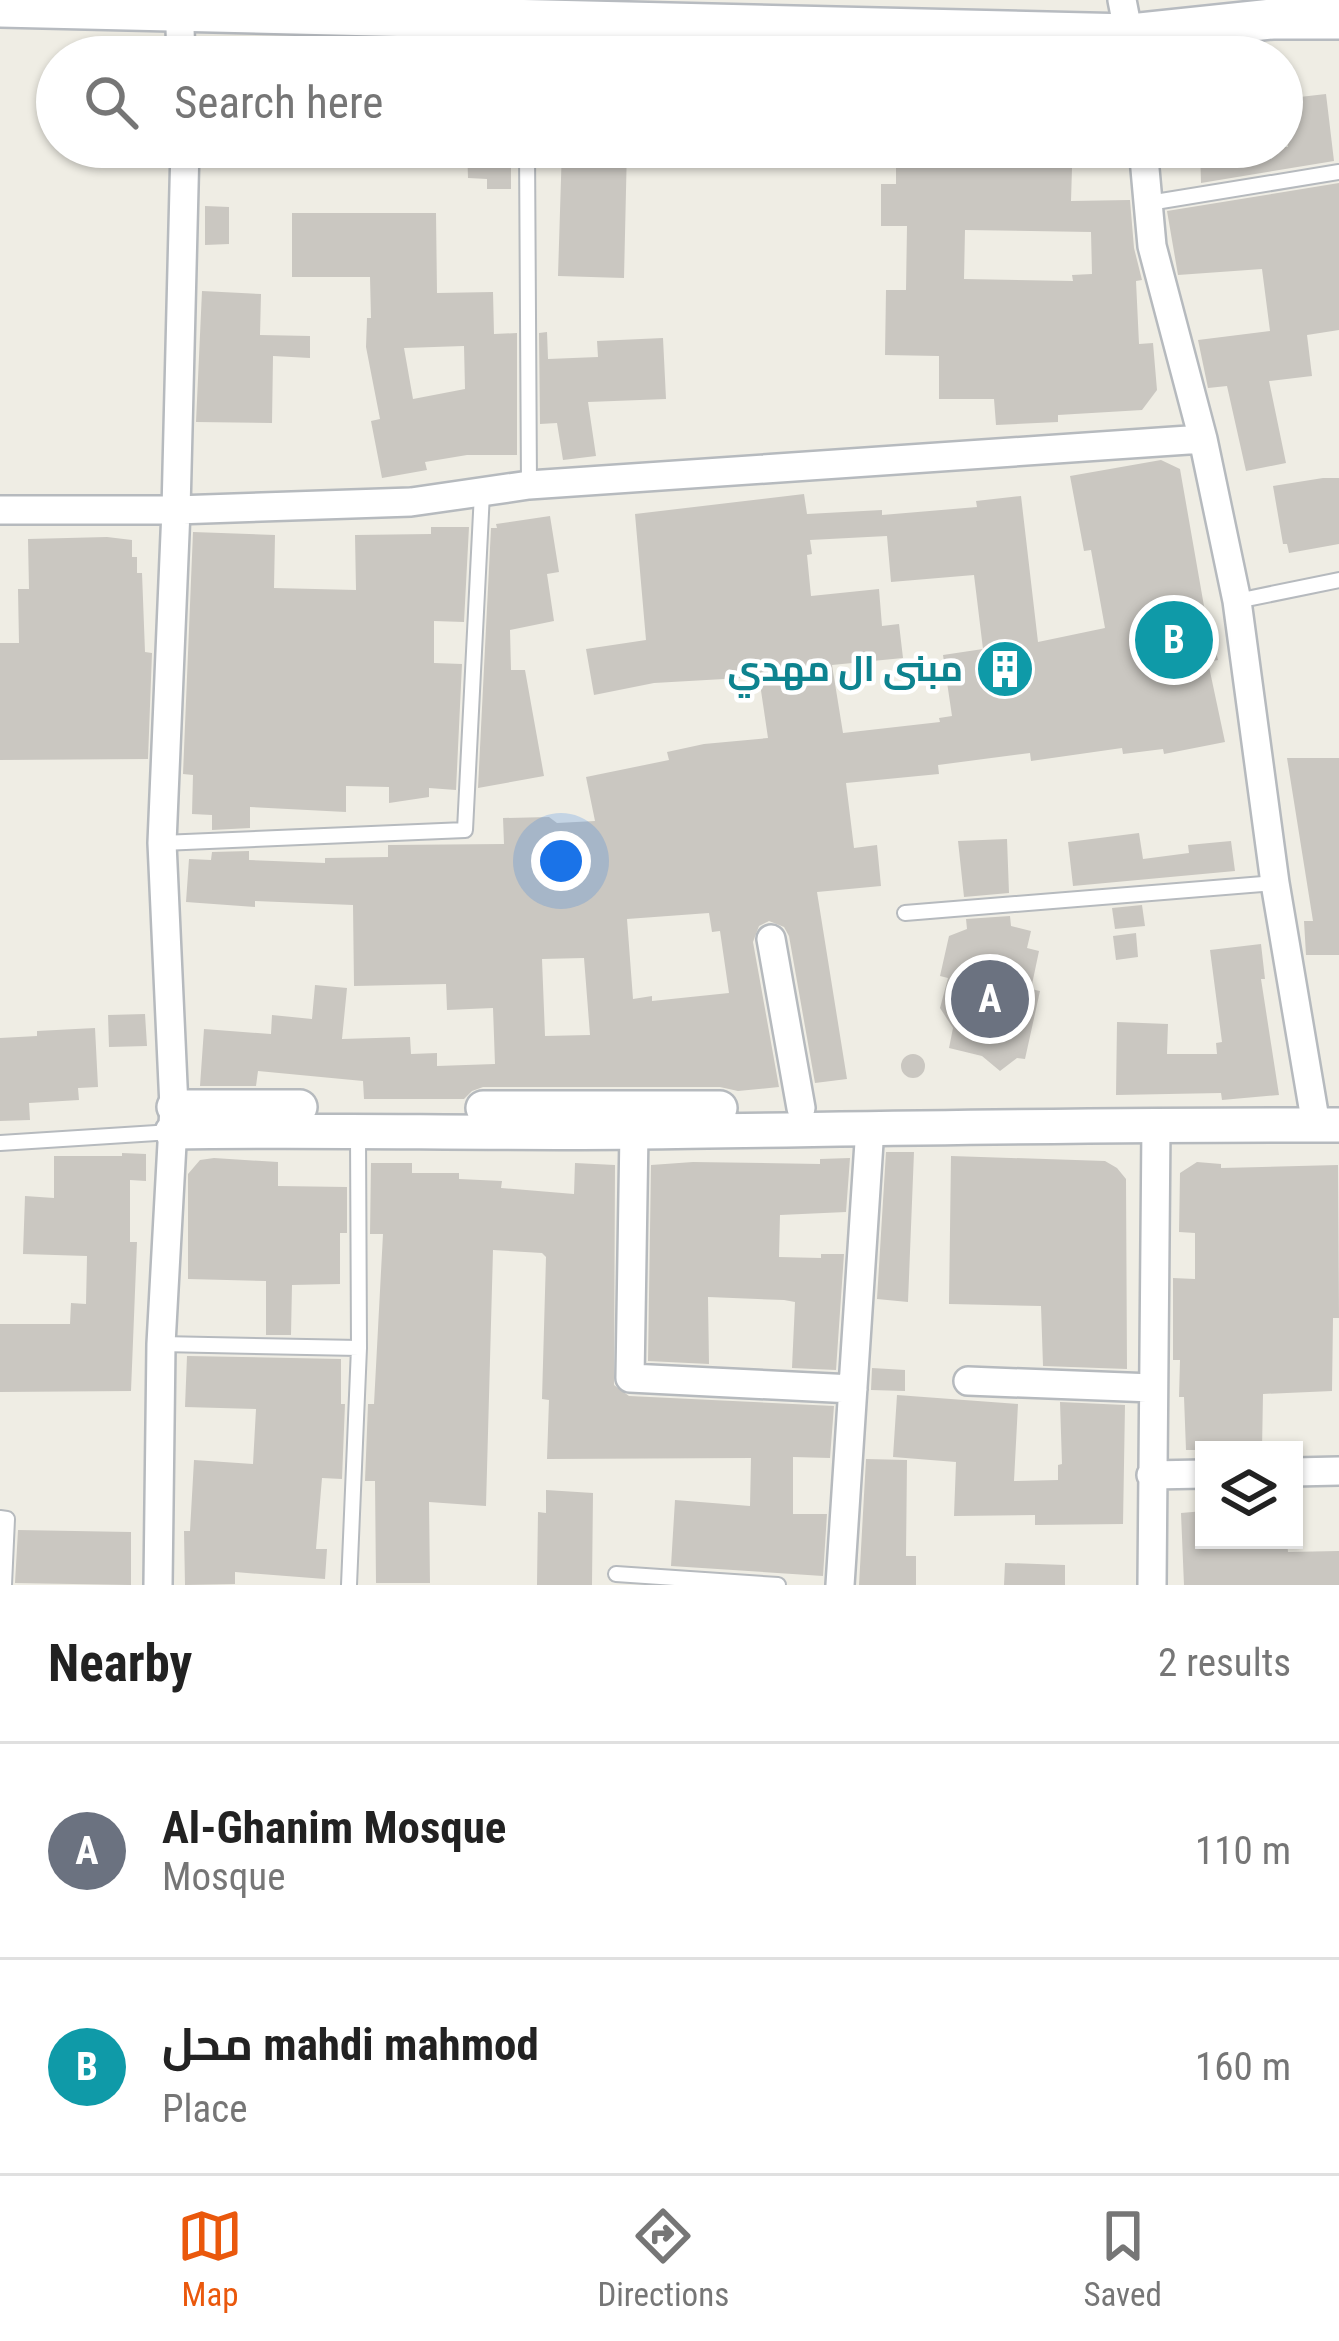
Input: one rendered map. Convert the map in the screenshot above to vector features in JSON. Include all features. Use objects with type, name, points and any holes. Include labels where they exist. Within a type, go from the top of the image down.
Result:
[{"type":"main road","points":[[0,7],[179,4],[516,36]]},
{"type":"main road","points":[[613,36],[1129,30],[1272,19],[1339,20]]},
{"type":"street","points":[[179,4],[181,36]]},
{"type":"street","points":[[158,1585],[161,1344],[173,1119],[162,844],[184,168]]},
{"type":"street","points":[[1145,168],[1152,246],[1203,439],[1238,601],[1275,883],[1327,1115]]},
{"type":"street","points":[[0,510],[411,502],[529,485],[1203,439]]},
{"type":"street","points":[[771,938],[800,1108]]},
{"type":"street","points":[[173,1119],[800,1108],[1231,1109],[1327,1115]]},
{"type":"street","points":[[173,1119],[358,1129],[634,1132],[1156,1125],[1327,1115]]},
{"type":"street","points":[[1152,1585],[1156,1125]]},
{"type":"street","points":[[840,1585],[870,1127]]},
{"type":"street","points":[[634,1132],[630,1378],[853,1389]]},
{"type":"street","points":[[968,1381],[1153,1388]]},
{"type":"street","points":[[1303,1472],[1339,1471]]},
{"type":"street","points":[[1151,1475],[1195,1474]]},
{"type":"lane","points":[[527,168],[529,485]]},
{"type":"lane","points":[[1149,202],[1339,172]]},
{"type":"lane","points":[[162,844],[465,830],[482,493]]},
{"type":"lane","points":[[1238,601],[1339,580]]},
{"type":"lane","points":[[904,913],[1275,883]]},
{"type":"lane","points":[[0,1143],[173,1119]]},
{"type":"lane","points":[[350,1585],[358,1348],[358,1129]]},
{"type":"lane","points":[[161,1344],[358,1348]]},
{"type":"lane","points":[[0,1518],[7,1519],[4,1585]]},
{"type":"lane","points":[[616,1574],[778,1585]]},
{"type":"building","points":[[1326,94],[1334,161],[1303,166],[1303,97]]},
{"type":"building","points":[[468,168],[511,168],[511,189],[487,189],[487,179],[468,178]]},
{"type":"building","points":[[561,168],[627,168],[624,278],[558,276]]},
{"type":"building","points":[[896,168],[1072,168],[1071,201],[1130,200],[1142,280],[1136,281],[1139,344],[1153,343],[1157,390],[1142,410],[1058,415],[1058,422],[996,425],[994,399],[939,399],[939,356],[885,355],[886,290],[906,290],[907,226],[881,226],[881,184],[896,184]],"holes":[[[965,230],[1091,232],[1092,274],[1072,275],[1073,281],[964,279]]]},
{"type":"building","points":[[1201,168],[1292,168],[1201,183]]},
{"type":"building","points":[[1339,183],[1339,330],[1307,335],[1312,376],[1269,381],[1286,463],[1246,471],[1227,386],[1208,388],[1198,340],[1270,331],[1262,269],[1178,275],[1167,211]]},
{"type":"building","points":[[205,206],[229,207],[229,244],[205,245]]},
{"type":"building","points":[[292,213],[436,213],[437,293],[493,292],[494,334],[517,333],[517,455],[467,455],[425,462],[427,470],[382,478],[371,421],[380,419],[366,347],[370,277],[292,277]],"holes":[[[464,346],[465,389],[413,399],[404,348]]]},
{"type":"building","points":[[202,291],[261,294],[260,335],[310,336],[310,358],[273,356],[272,423],[196,422]]},
{"type":"building","points":[[547,332],[548,359],[598,357],[597,341],[663,338],[666,399],[588,402],[596,456],[563,460],[557,423],[540,424],[539,333]]},
{"type":"building","points":[[1161,460],[1180,469],[1218,660],[1208,662],[1225,742],[1164,754],[1163,749],[1123,754],[1122,748],[1031,761],[1030,753],[938,765],[939,774],[846,783],[854,848],[877,845],[881,886],[817,892],[847,1079],[815,1083],[789,936],[784,927],[769,921],[759,926],[753,942],[779,1087],[738,1091],[720,1087],[483,1087],[464,1099],[364,1099],[363,1081],[258,1071],[256,1086],[200,1086],[204,1029],[271,1034],[272,1015],[312,1019],[315,985],[347,988],[342,1039],[410,1037],[411,1054],[437,1053],[437,1066],[495,1064],[493,1008],[447,1010],[446,984],[354,986],[353,905],[255,901],[255,907],[186,902],[189,859],[211,860],[212,852],[249,851],[249,860],[325,863],[325,858],[388,857],[388,845],[504,844],[503,818],[595,821],[586,777],[669,760],[667,752],[704,744],[768,738],[759,677],[654,683],[594,695],[586,649],[646,640],[635,514],[804,494],[807,514],[882,510],[882,515],[977,507],[976,501],[1021,496],[1038,642],[1105,628],[1091,550],[1084,551],[1070,476]],"holes":[[[887,536],[891,582],[974,575],[983,649],[943,655],[952,716],[939,718],[940,722],[843,733],[832,665],[903,658],[899,624],[882,626],[879,589],[811,596],[810,540]],[[709,913],[712,932],[720,931],[729,993],[633,999],[627,919]],[[584,958],[590,1035],[545,1036],[542,959]]]},
{"type":"building","points":[[1339,478],[1339,544],[1289,553],[1283,544],[1273,486]]},
{"type":"building","points":[[550,516],[559,572],[547,574],[554,621],[510,630],[511,670],[525,670],[544,776],[478,788],[491,528]]},
{"type":"building","points":[[431,527],[469,527],[464,622],[434,621],[434,663],[462,664],[456,790],[429,788],[429,797],[389,803],[389,787],[346,786],[346,812],[250,807],[250,828],[212,830],[212,815],[192,814],[193,775],[183,774],[193,532],[275,535],[274,588],[356,590],[355,535],[431,534]]},
{"type":"building","points":[[28,539],[132,540],[132,557],[137,557],[137,573],[142,573],[145,652],[152,653],[148,759],[0,760],[0,643],[19,643],[18,589],[29,589]]},
{"type":"building","points":[[1287,758],[1339,758],[1339,955],[1306,955],[1304,921],[1313,921]]},
{"type":"building","points":[[1139,833],[1143,859],[1189,853],[1188,845],[1231,841],[1235,871],[1073,886],[1068,842]]},
{"type":"building","points":[[1007,839],[1009,893],[964,897],[958,841]]},
{"type":"building","points":[[1142,905],[1145,926],[1115,929],[1112,908]]},
{"type":"building","points":[[1010,916],[1011,926],[1031,931],[1027,948],[1039,951],[1031,989],[1040,991],[1025,1059],[1017,1058],[1000,1071],[982,1056],[949,1048],[953,1028],[940,1008],[948,978],[940,976],[949,936],[967,929],[966,919]]},
{"type":"building","points":[[1136,933],[1138,957],[1116,960],[1113,936]]},
{"type":"building","points":[[1261,944],[1265,979],[1261,979],[1279,1095],[1222,1100],[1221,1093],[1116,1095],[1117,1022],[1168,1024],[1167,1054],[1217,1054],[1216,1043],[1222,1042],[1210,950]]},
{"type":"building","points":[[145,1014],[147,1046],[109,1047],[108,1015]]},
{"type":"building","points":[[95,1028],[98,1087],[78,1088],[79,1100],[29,1103],[30,1120],[0,1121],[0,1038]]},
{"type":"building","points":[[913,1054],[922,1057],[922,1075],[913,1078],[904,1075],[901,1066],[904,1057]]},
{"type":"building","points":[[886,1152],[914,1152],[908,1302],[877,1299]]},
{"type":"building","points":[[146,1154],[146,1181],[130,1180],[130,1242],[137,1242],[131,1391],[0,1392],[0,1324],[70,1324],[71,1303],[86,1304],[87,1256],[23,1254],[25,1196],[54,1198],[54,1156]]},
{"type":"building","points":[[951,1156],[1105,1161],[1117,1168],[1126,1179],[1127,1369],[1043,1366],[1041,1306],[949,1304]]},
{"type":"building","points":[[850,1158],[846,1212],[780,1215],[779,1257],[844,1254],[836,1370],[792,1368],[795,1302],[784,1300],[708,1297],[709,1364],[648,1361],[651,1165],[820,1164],[820,1159]]},
{"type":"building","points":[[200,1160],[278,1162],[278,1186],[347,1187],[347,1233],[340,1233],[340,1284],[292,1285],[291,1335],[266,1335],[266,1281],[188,1279],[188,1174]]},
{"type":"building","points":[[1197,1162],[1221,1164],[1221,1168],[1338,1165],[1339,1318],[1333,1318],[1332,1391],[1263,1394],[1262,1441],[1195,1441],[1195,1450],[1186,1450],[1180,1360],[1173,1360],[1173,1278],[1195,1279],[1195,1233],[1179,1232],[1180,1173]]},
{"type":"building","points":[[371,1163],[412,1163],[412,1173],[459,1173],[459,1179],[502,1181],[501,1188],[574,1194],[575,1163],[615,1165],[614,1385],[629,1396],[834,1406],[830,1458],[793,1457],[793,1514],[827,1514],[823,1576],[671,1566],[675,1500],[750,1506],[751,1458],[547,1459],[549,1400],[542,1399],[546,1257],[493,1250],[486,1506],[429,1502],[430,1583],[376,1583],[375,1481],[365,1481],[383,1234],[370,1234]]},
{"type":"building","points":[[187,1356],[341,1359],[341,1404],[345,1404],[342,1479],[322,1478],[316,1549],[327,1549],[325,1579],[235,1572],[235,1584],[185,1585],[184,1531],[190,1531],[194,1460],[253,1464],[256,1409],[185,1407]]},
{"type":"building","points":[[872,1368],[905,1370],[905,1391],[871,1390]]},
{"type":"building","points":[[897,1395],[1018,1404],[1014,1481],[1058,1480],[1060,1402],[1125,1405],[1123,1524],[1035,1525],[1035,1515],[954,1516],[956,1462],[893,1457]]},
{"type":"building","points":[[866,1459],[907,1460],[906,1556],[916,1556],[916,1585],[859,1585]]},
{"type":"building","points":[[546,1490],[593,1493],[592,1585],[537,1585],[538,1512],[546,1513]]},
{"type":"building","points":[[1195,1512],[1195,1549],[1339,1551],[1339,1585],[1184,1585],[1181,1513]]},
{"type":"building","points":[[18,1530],[131,1532],[131,1585],[15,1583]]},
{"type":"building","points":[[1005,1563],[1065,1565],[1065,1585],[1004,1585]]},
{"type":"place","name":"محل mahdi mahmod","points":[[1174,640]]},
{"type":"place","name":"مبنى ال مهدي","points":[[1005,669]]},
{"type":"place","name":"Al-Ghanim Mosque","points":[[990,999]]}]
